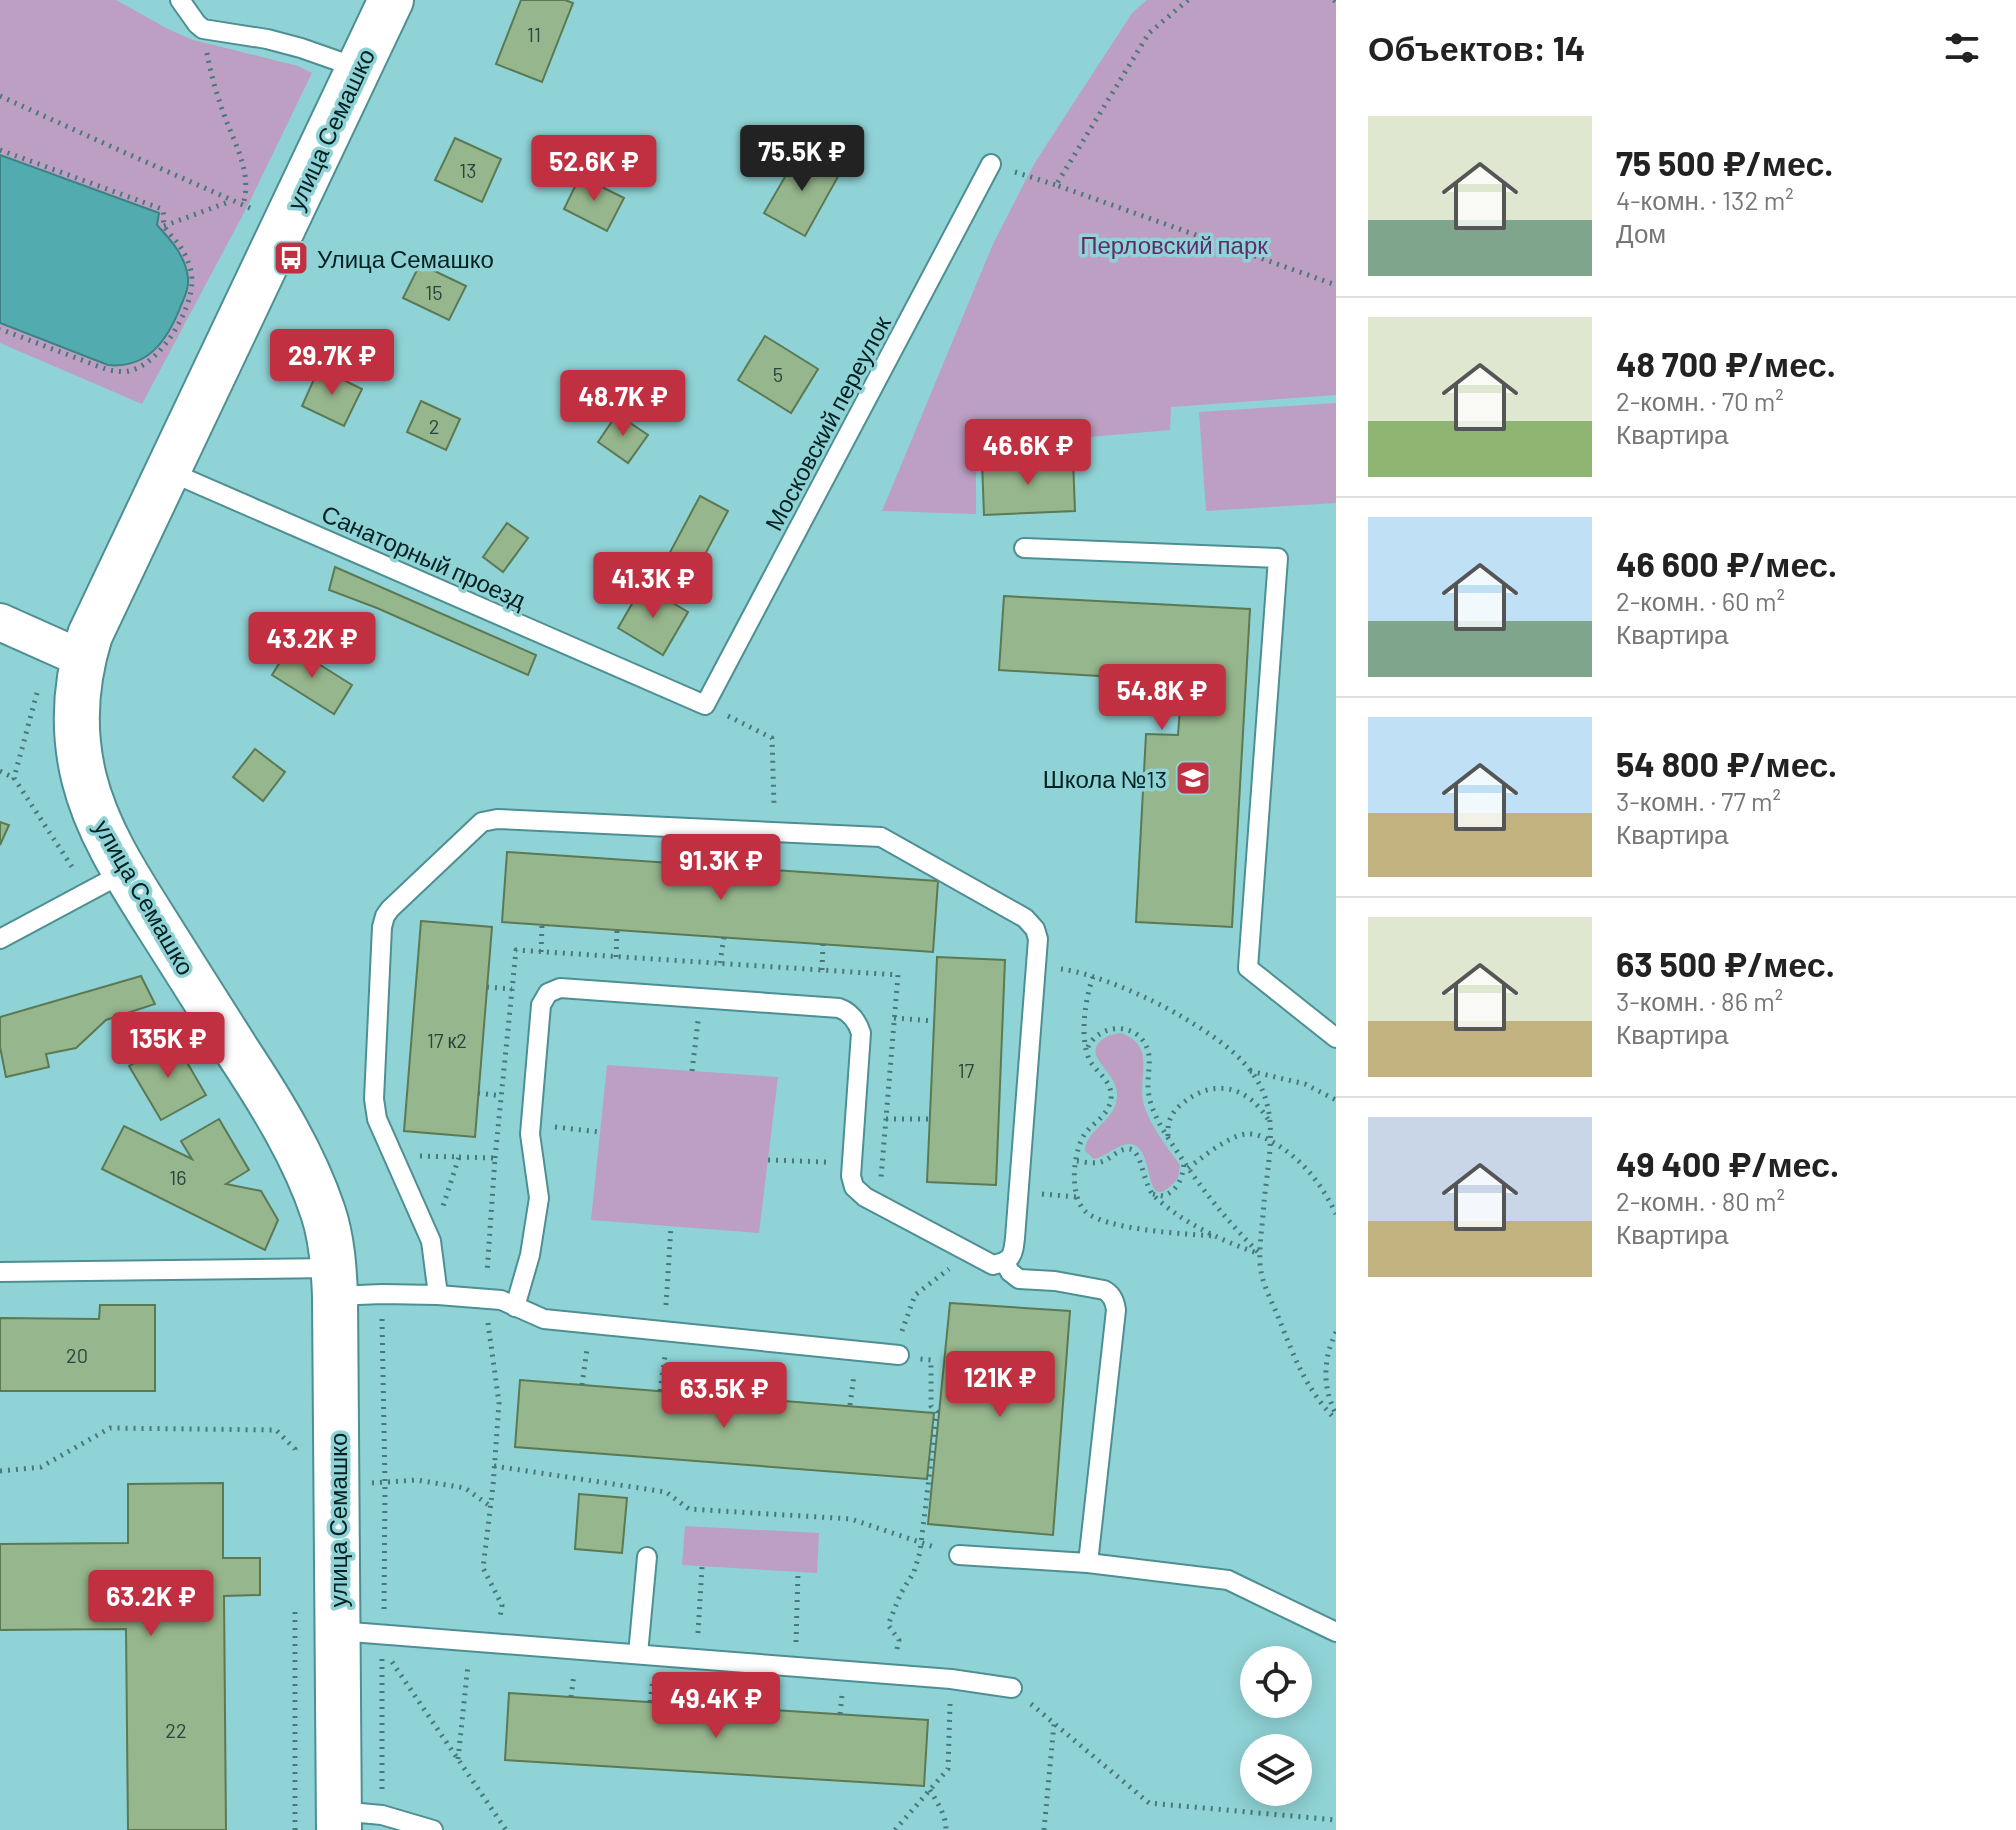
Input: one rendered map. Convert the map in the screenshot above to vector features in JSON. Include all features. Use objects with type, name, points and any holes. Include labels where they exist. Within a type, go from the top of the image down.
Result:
[{"type":"main road","name":"улица Семашко","points":[[338,1820],[334,1282],[324,1214],[289,1136],[258,1082],[107,882],[101,826],[84,777],[76,729],[78,678],[66,652],[90,635],[391,0]]},
{"type":"street","points":[[0,622],[66,652]]},
{"type":"lane","points":[[180,0],[203,29],[267,39],[358,68]]},
{"type":"lane","name":"Московский переулок","points":[[705,705],[991,164]]},
{"type":"lane","name":"Санаторный проезд","points":[[167,471],[705,705]]},
{"type":"lane","points":[[1024,548],[1278,558],[1248,968],[1336,1038]]},
{"type":"lane","points":[[438,1295],[431,1241],[377,1119],[374,1099],[383,922],[390,909],[477,825],[492,818],[887,839],[1032,924],[1037,934],[1036,966],[1015,1238],[1013,1255],[1005,1262],[993,1265],[858,1192],[852,1182],[861,1033],[852,1015],[839,1008],[560,988],[548,993],[541,1005],[530,1134],[539,1198],[530,1255],[515,1307]]},
{"type":"lane","points":[[0,939],[107,882]]},
{"type":"lane","points":[[1005,1262],[1010,1272],[1019,1279],[1055,1281],[1104,1290],[1115,1304],[1088,1563]]},
{"type":"lane","points":[[0,1272],[334,1282],[382,1294],[501,1300],[544,1319],[899,1355]]},
{"type":"lane","points":[[959,1555],[1088,1563],[1228,1580],[1336,1632]]},
{"type":"lane","points":[[638,1654],[647,1557]]},
{"type":"lane","points":[[338,1631],[951,1679],[1012,1688]]},
{"type":"lane","points":[[338,1820],[382,1815],[433,1830]]},
{"type":"path","points":[[1056,185],[1149,33],[1188,0]]},
{"type":"path","points":[[203,29],[216,89],[247,181],[243,205]]},
{"type":"path","points":[[0,96],[260,212]]},
{"type":"path","points":[[0,150],[162,209],[164,226],[185,255],[192,283],[182,316],[172,335],[161,349],[133,370],[108,370],[0,329]]},
{"type":"path","points":[[991,164],[1336,285]]},
{"type":"path","points":[[164,226],[232,200]]},
{"type":"path","points":[[14,778],[66,652]]},
{"type":"path","points":[[705,705],[772,738],[775,831]]},
{"type":"path","points":[[0,771],[14,778],[107,882]]},
{"type":"path","points":[[541,952],[542,925]]},
{"type":"path","points":[[616,957],[617,930]]},
{"type":"path","points":[[720,963],[724,937]]},
{"type":"path","points":[[822,970],[823,944]]},
{"type":"path","points":[[1036,966],[1076,971],[1168,1009],[1214,1036],[1236,1054],[1262,1090],[1269,1122],[1260,1254],[1262,1278],[1300,1372],[1336,1420]]},
{"type":"path","points":[[879,1205],[898,975]]},
{"type":"path","points":[[1093,977],[1086,1000],[1087,1052],[1108,1084],[1111,1097],[1105,1114],[1084,1134],[1078,1149],[1075,1187],[1080,1204],[1091,1216],[1111,1223],[1215,1236]]},
{"type":"path","points":[[487,987],[512,989]]},
{"type":"path","points":[[894,1018],[934,1021]]},
{"type":"path","points":[[1087,1052],[1092,1039],[1108,1030],[1128,1029],[1142,1039],[1150,1053],[1148,1085],[1151,1105],[1168,1137],[1228,1221],[1260,1254]]},
{"type":"path","points":[[1249,1071],[1305,1084],[1336,1100]]},
{"type":"path","points":[[1168,1137],[1169,1120],[1174,1111],[1193,1095],[1212,1088],[1243,1094],[1255,1103],[1269,1122]]},
{"type":"path","points":[[478,1093],[501,1096]]},
{"type":"path","points":[[886,1119],[930,1119]]},
{"type":"path","points":[[531,1125],[600,1132]]},
{"type":"path","points":[[1188,1168],[1237,1136],[1257,1135],[1287,1151],[1305,1167],[1322,1188],[1336,1214]]},
{"type":"path","points":[[1077,1161],[1100,1163],[1124,1149],[1135,1151],[1146,1184],[1166,1207],[1215,1236],[1260,1254]]},
{"type":"path","points":[[394,1156],[495,1158],[485,1299],[499,1403],[483,1568],[502,1605],[496,1643]]},
{"type":"path","points":[[431,1241],[459,1157]]},
{"type":"path","points":[[1153,1194],[1163,1196],[1176,1188],[1183,1175],[1184,1161]]},
{"type":"path","points":[[660,1391],[671,1226]]},
{"type":"path","points":[[893,1675],[899,1640],[888,1625],[901,1593],[914,1572],[922,1543],[937,1412],[931,1406],[931,1360],[899,1355],[902,1328],[915,1295],[939,1275],[962,1262],[980,1258]]},
{"type":"path","points":[[382,1294],[384,1633]]},
{"type":"path","points":[[582,1385],[589,1324]]},
{"type":"path","points":[[1336,1332],[1330,1343],[1325,1368],[1336,1414]]},
{"type":"path","points":[[0,1471],[41,1467],[110,1428],[276,1430],[295,1449]]},
{"type":"path","points":[[295,1434],[295,1460]]},
{"type":"path","points":[[494,1466],[666,1492],[689,1509],[851,1519],[959,1555]]},
{"type":"path","points":[[385,1484],[417,1480],[465,1488],[490,1506]]},
{"type":"path","points":[[696,1659],[702,1567]]},
{"type":"path","points":[[795,1667],[798,1571]]},
{"type":"path","points":[[295,1593],[295,1830]]},
{"type":"path","points":[[458,1759],[471,1641]]},
{"type":"path","points":[[382,1815],[383,1647],[506,1830]]},
{"type":"path","points":[[895,1830],[948,1769],[951,1679]]},
{"type":"path","points":[[1012,1688],[1149,1803],[1336,1820]]},
{"type":"path","points":[[1044,1830],[1054,1723]]},
{"type":"path","points":[[930,1790],[940,1806],[946,1830]]},
{"type":"green space","points":[[0,0],[116,0],[193,40],[298,66],[312,73],[247,207],[142,404],[0,343]]},
{"type":"green space","name":"Перловский парк","points":[[1147,0],[1336,0],[1336,395],[1171,407],[1170,430],[976,447],[976,514],[882,511],[993,244],[1034,164],[1132,13]]},
{"type":"green space","points":[[1336,403],[1336,503],[1206,511],[1199,412]]},
{"type":"green space","points":[[1121,1033],[1139,1046],[1143,1063],[1144,1105],[1155,1129],[1180,1165],[1178,1178],[1166,1190],[1158,1192],[1153,1188],[1139,1148],[1125,1145],[1094,1159],[1085,1151],[1091,1136],[1108,1117],[1116,1102],[1115,1085],[1097,1058],[1097,1045],[1107,1037]]},
{"type":"green space","points":[[607,1065],[778,1077],[759,1233],[591,1220]]},
{"type":"green space","points":[[685,1526],[819,1533],[817,1573],[682,1565]]},
{"type":"water","points":[[0,155],[159,213],[157,225],[181,256],[187,270],[188,286],[175,320],[154,350],[134,362],[108,365],[0,323]]},
{"type":"building","points":[[521,0],[565,0],[573,3],[542,82],[496,64]]},
{"type":"building","points":[[455,138],[501,159],[482,202],[435,180]]},
{"type":"building","points":[[800,151],[840,173],[805,236],[764,213]]},
{"type":"building","points":[[580,176],[624,198],[607,231],[564,209]]},
{"type":"building","points":[[420,264],[466,286],[449,320],[403,298]]},
{"type":"building","points":[[765,336],[818,369],[791,413],[738,380]]},
{"type":"building","points":[[319,368],[362,389],[344,426],[302,406]]},
{"type":"building","points":[[421,401],[460,419],[446,450],[407,432]]},
{"type":"building","points":[[617,414],[648,435],[628,463],[598,442]]},
{"type":"building","points":[[1073,459],[1075,511],[984,515],[982,462]]},
{"type":"building","points":[[700,496],[728,511],[695,573],[667,558]]},
{"type":"building","points":[[507,523],[528,538],[503,572],[483,557]]},
{"type":"building","points":[[335,567],[536,655],[528,675],[329,590]]},
{"type":"building","points":[[643,585],[688,612],[663,655],[618,628]]},
{"type":"building","name":"Школа №13","points":[[1004,596],[1250,609],[1232,927],[1136,922],[1146,734],[1178,735],[1182,681],[999,670]]},
{"type":"building","points":[[290,646],[352,685],[334,714],[272,675]]},
{"type":"building","points":[[255,749],[285,772],[263,801],[233,777]]},
{"type":"building","points":[[0,822],[9,825],[0,845]]},
{"type":"building","points":[[507,852],[938,881],[933,952],[502,922]]},
{"type":"building","points":[[421,921],[492,927],[475,1137],[404,1131]]},
{"type":"building","points":[[937,957],[1005,960],[996,1185],[927,1182]]},
{"type":"building","points":[[141,976],[155,1004],[106,1020],[76,1048],[46,1054],[49,1067],[6,1077],[0,1047],[0,1017]]},
{"type":"building","points":[[174,1040],[206,1095],[161,1120],[129,1066]]},
{"type":"building","points":[[219,1119],[249,1170],[226,1184],[261,1191],[278,1220],[265,1250],[102,1169],[124,1126],[192,1159],[181,1141]]},
{"type":"building","points":[[950,1303],[1070,1311],[1053,1535],[928,1524]]},
{"type":"building","points":[[100,1305],[155,1305],[155,1391],[0,1391],[0,1318],[99,1319]]},
{"type":"building","points":[[520,1380],[934,1413],[927,1479],[515,1447]]},
{"type":"building","points":[[223,1483],[223,1558],[260,1558],[260,1595],[224,1596],[226,1830],[128,1830],[126,1629],[0,1630],[0,1544],[128,1543],[128,1484]]},
{"type":"building","points":[[579,1494],[627,1498],[622,1553],[575,1549]]},
{"type":"building","points":[[509,1693],[928,1720],[924,1786],[505,1760]]},
{"type":"place","name":"Улица Семашко","points":[[291,258]]},
{"type":"place","name":"Школа №13","points":[[1193,778]]}]
